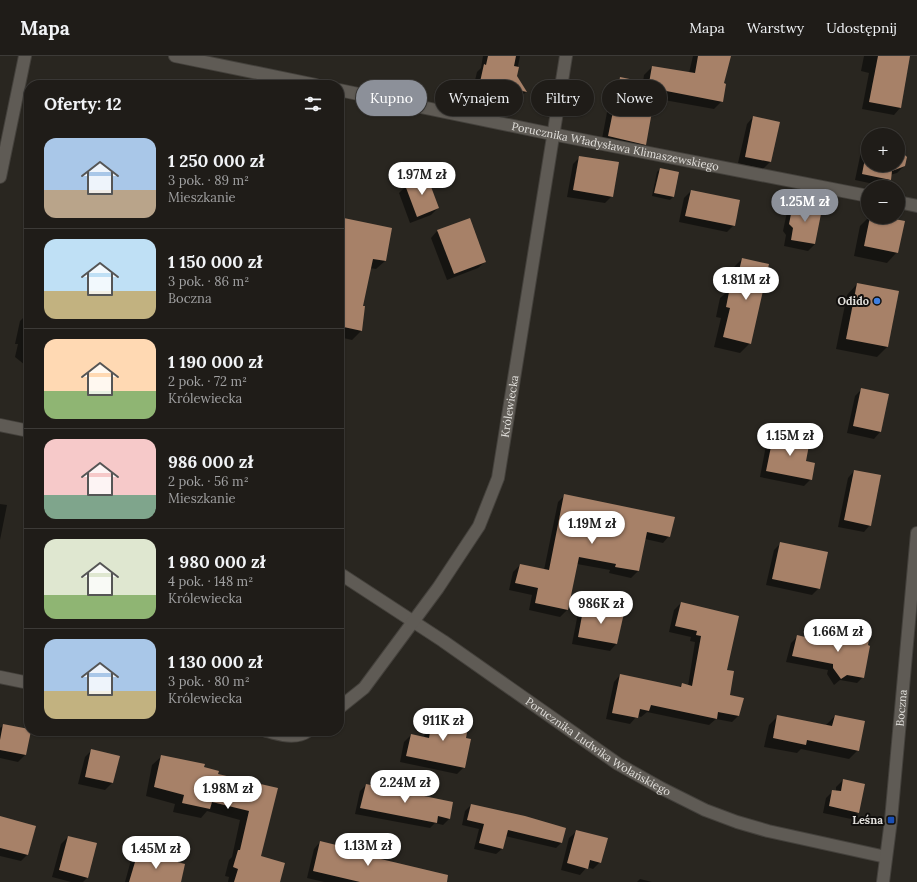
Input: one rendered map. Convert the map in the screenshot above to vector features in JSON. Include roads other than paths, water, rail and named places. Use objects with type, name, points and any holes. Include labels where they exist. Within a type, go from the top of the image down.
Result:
[{"type":"street","points":[[0,177],[25,56]]},
{"type":"street","points":[[174,56],[292,80]]},
{"type":"street","name":"Królewiecka","points":[[344,704],[364,688],[414,621],[479,526],[498,478],[552,134],[566,56]]},
{"type":"street","name":"Porucznika Władysława Klimaszewskiego","points":[[344,91],[552,134],[861,195]]},
{"type":"street","points":[[905,203],[917,206]]},
{"type":"street","points":[[0,425],[24,430]]},
{"type":"street","name":"Boczna","points":[[883,882],[891,820],[917,533]]},
{"type":"street","name":"Porucznika Ludwika Wolańskiego","points":[[344,576],[414,621],[518,692],[618,764],[661,788],[705,810],[737,822],[768,831],[886,857]]},
{"type":"street","points":[[0,677],[24,682]]},
{"type":"place","name":"Odido","points":[[877,301]]},
{"type":"place","name":"Leśna","points":[[891,820]]}]
